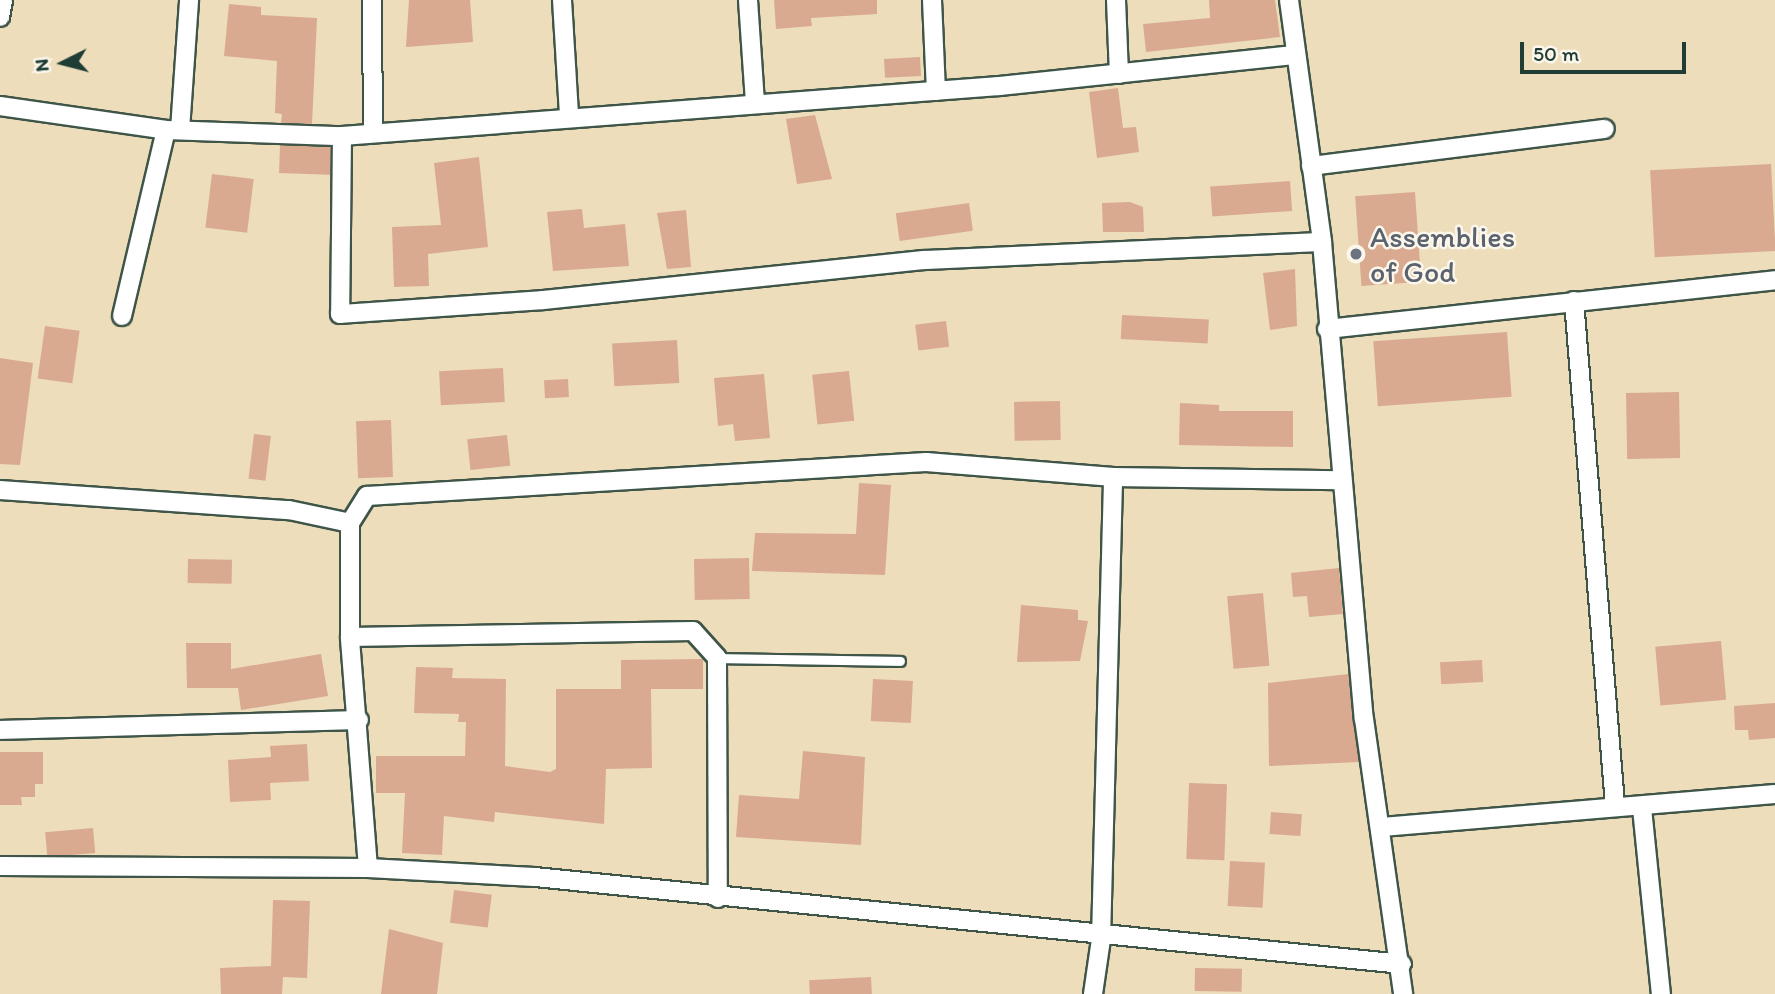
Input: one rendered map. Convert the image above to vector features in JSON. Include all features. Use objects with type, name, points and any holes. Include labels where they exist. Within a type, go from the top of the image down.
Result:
[{"type":"street","points":[[0,17],[3,0]]},
{"type":"street","points":[[122,316],[173,130],[189,0]]},
{"type":"street","points":[[372,0],[373,131]]},
{"type":"street","points":[[562,0],[569,116]]},
{"type":"street","points":[[748,0],[755,103]]},
{"type":"street","points":[[932,0],[936,91]]},
{"type":"street","points":[[1115,0],[1119,74]]},
{"type":"street","points":[[1289,0],[1294,55],[1322,242],[1340,480],[1382,827],[1402,964],[1403,994]]},
{"type":"street","points":[[0,106],[173,130],[342,135],[569,116],[936,91],[1294,55]]},
{"type":"street","points":[[1311,166],[1605,129]]},
{"type":"street","points":[[342,135],[340,314],[543,300],[924,260],[1322,242]]},
{"type":"street","points":[[1327,329],[1775,280]]},
{"type":"street","points":[[1574,301],[1615,806]]},
{"type":"street","points":[[368,868],[359,720],[350,637],[349,523],[355,506],[382,492],[926,462],[1113,477],[1340,480]]},
{"type":"street","points":[[1093,994],[1101,939],[1113,477]]},
{"type":"street","points":[[0,490],[289,510],[349,523]]},
{"type":"street","points":[[350,637],[693,631],[717,658],[718,898]]},
{"type":"street","points":[[0,730],[359,720]]},
{"type":"street","points":[[1382,827],[1615,806],[1643,808],[1775,794]]},
{"type":"street","points":[[1643,808],[1661,994]]},
{"type":"street","points":[[0,866],[368,868],[535,877],[1101,939],[1402,964]]},
{"type":"lane","points":[[717,658],[900,661]]},
{"type":"building","points":[[409,0],[470,0],[473,42],[406,47]]},
{"type":"building","points":[[774,0],[877,0],[877,14],[811,18],[812,26],[776,29]]},
{"type":"building","points":[[1209,0],[1275,0],[1280,37],[1146,52],[1143,24],[1210,18]]},
{"type":"building","points":[[229,4],[261,7],[261,15],[317,18],[312,124],[281,123],[282,114],[275,113],[277,61],[224,56]]},
{"type":"building","points":[[920,57],[921,76],[885,78],[884,59]]},
{"type":"building","points":[[1118,88],[1123,128],[1136,127],[1139,152],[1097,158],[1089,92]]},
{"type":"building","points":[[815,115],[832,179],[797,184],[786,119]]},
{"type":"building","points":[[280,145],[331,147],[330,175],[279,173]]},
{"type":"building","points":[[479,157],[488,247],[428,254],[429,286],[394,287],[392,227],[441,225],[434,163]]},
{"type":"building","points":[[1771,164],[1775,251],[1655,257],[1650,170]]},
{"type":"building","points":[[212,174],[254,179],[247,233],[205,228]]},
{"type":"building","points":[[1290,181],[1292,211],[1212,217],[1210,187]]},
{"type":"building","points":[[1415,192],[1421,282],[1361,286],[1355,196]]},
{"type":"building","points":[[1130,202],[1143,207],[1144,232],[1103,232],[1102,203]]},
{"type":"building","points":[[969,203],[973,231],[900,241],[896,213]]},
{"type":"building","points":[[582,209],[584,228],[625,224],[629,266],[553,271],[547,212]]},
{"type":"building","points":[[686,210],[691,267],[667,269],[657,213]]},
{"type":"building","points":[[1295,269],[1297,326],[1270,330],[1263,273]]},
{"type":"building","points":[[1122,315],[1209,320],[1208,344],[1121,339]]},
{"type":"building","points":[[946,321],[949,347],[918,351],[915,325]]},
{"type":"building","points":[[45,326],[80,331],[72,383],[38,378]]},
{"type":"building","points":[[1507,332],[1512,397],[1378,406],[1373,341]]},
{"type":"building","points":[[677,340],[679,383],[614,386],[612,343]]},
{"type":"building","points":[[0,358],[33,363],[20,465],[0,464]]},
{"type":"building","points":[[503,368],[505,402],[441,405],[439,371]]},
{"type":"building","points":[[849,371],[854,421],[817,425],[812,375]]},
{"type":"building","points":[[764,374],[770,438],[735,441],[733,424],[718,426],[714,378]]},
{"type":"building","points":[[568,379],[569,397],[545,398],[544,380]]},
{"type":"building","points":[[1679,392],[1680,458],[1627,459],[1626,393]]},
{"type":"building","points":[[1060,401],[1061,440],[1015,441],[1014,402]]},
{"type":"building","points":[[1180,403],[1219,405],[1219,411],[1293,411],[1293,447],[1179,445]]},
{"type":"building","points":[[391,420],[393,477],[358,478],[356,421]]},
{"type":"building","points":[[254,434],[271,436],[265,481],[249,479]]},
{"type":"building","points":[[507,435],[510,466],[470,470],[467,439]]},
{"type":"building","points":[[859,483],[891,485],[885,575],[752,571],[755,533],[856,534]]},
{"type":"building","points":[[749,558],[750,599],[695,600],[694,559]]},
{"type":"building","points":[[188,559],[232,560],[232,584],[188,583]]},
{"type":"building","points":[[1339,568],[1343,614],[1309,617],[1307,596],[1293,597],[1291,573]]},
{"type":"building","points":[[1263,593],[1269,666],[1233,669],[1227,596]]},
{"type":"building","points":[[1021,605],[1078,610],[1078,620],[1088,621],[1080,661],[1017,662]]},
{"type":"building","points":[[1721,641],[1726,700],[1660,706],[1655,647]]},
{"type":"building","points":[[186,643],[231,643],[231,669],[321,654],[328,696],[241,710],[238,688],[187,688]]},
{"type":"building","points":[[703,659],[703,689],[651,689],[652,768],[606,769],[604,824],[495,812],[494,822],[444,816],[442,855],[402,853],[405,793],[376,793],[376,756],[465,756],[466,722],[458,722],[459,714],[414,713],[416,667],[453,668],[452,678],[506,679],[505,766],[550,772],[556,769],[556,689],[621,689],[621,660]]},
{"type":"building","points":[[1482,660],[1483,682],[1441,684],[1440,662]]},
{"type":"building","points":[[1349,674],[1359,762],[1269,766],[1268,683]]},
{"type":"building","points":[[873,679],[913,681],[911,723],[871,721]]},
{"type":"building","points":[[1775,703],[1775,738],[1749,740],[1748,730],[1735,730],[1734,706]]},
{"type":"building","points":[[307,744],[309,781],[270,783],[271,800],[230,802],[228,760],[271,757],[270,746]]},
{"type":"building","points":[[803,751],[865,757],[861,845],[736,837],[739,795],[799,799]]},
{"type":"building","points":[[0,752],[43,752],[43,784],[35,784],[35,797],[21,797],[22,805],[0,805]]},
{"type":"building","points":[[1189,783],[1227,784],[1224,860],[1186,859]]},
{"type":"building","points":[[1271,812],[1302,814],[1300,836],[1269,834]]},
{"type":"building","points":[[93,828],[95,853],[47,857],[45,832]]},
{"type":"building","points":[[1230,861],[1265,863],[1263,908],[1228,906]]},
{"type":"building","points":[[454,890],[492,895],[488,927],[450,923]]},
{"type":"building","points":[[273,900],[310,901],[307,978],[283,977],[282,994],[221,994],[220,968],[271,966]]},
{"type":"building","points":[[389,929],[443,943],[437,994],[381,994]]},
{"type":"building","points":[[1195,968],[1242,969],[1242,992],[1195,991]]},
{"type":"building","points":[[871,977],[872,994],[810,994],[809,980]]},
{"type":"place","name":"Assemblies of God","points":[[1356,254]]}]
